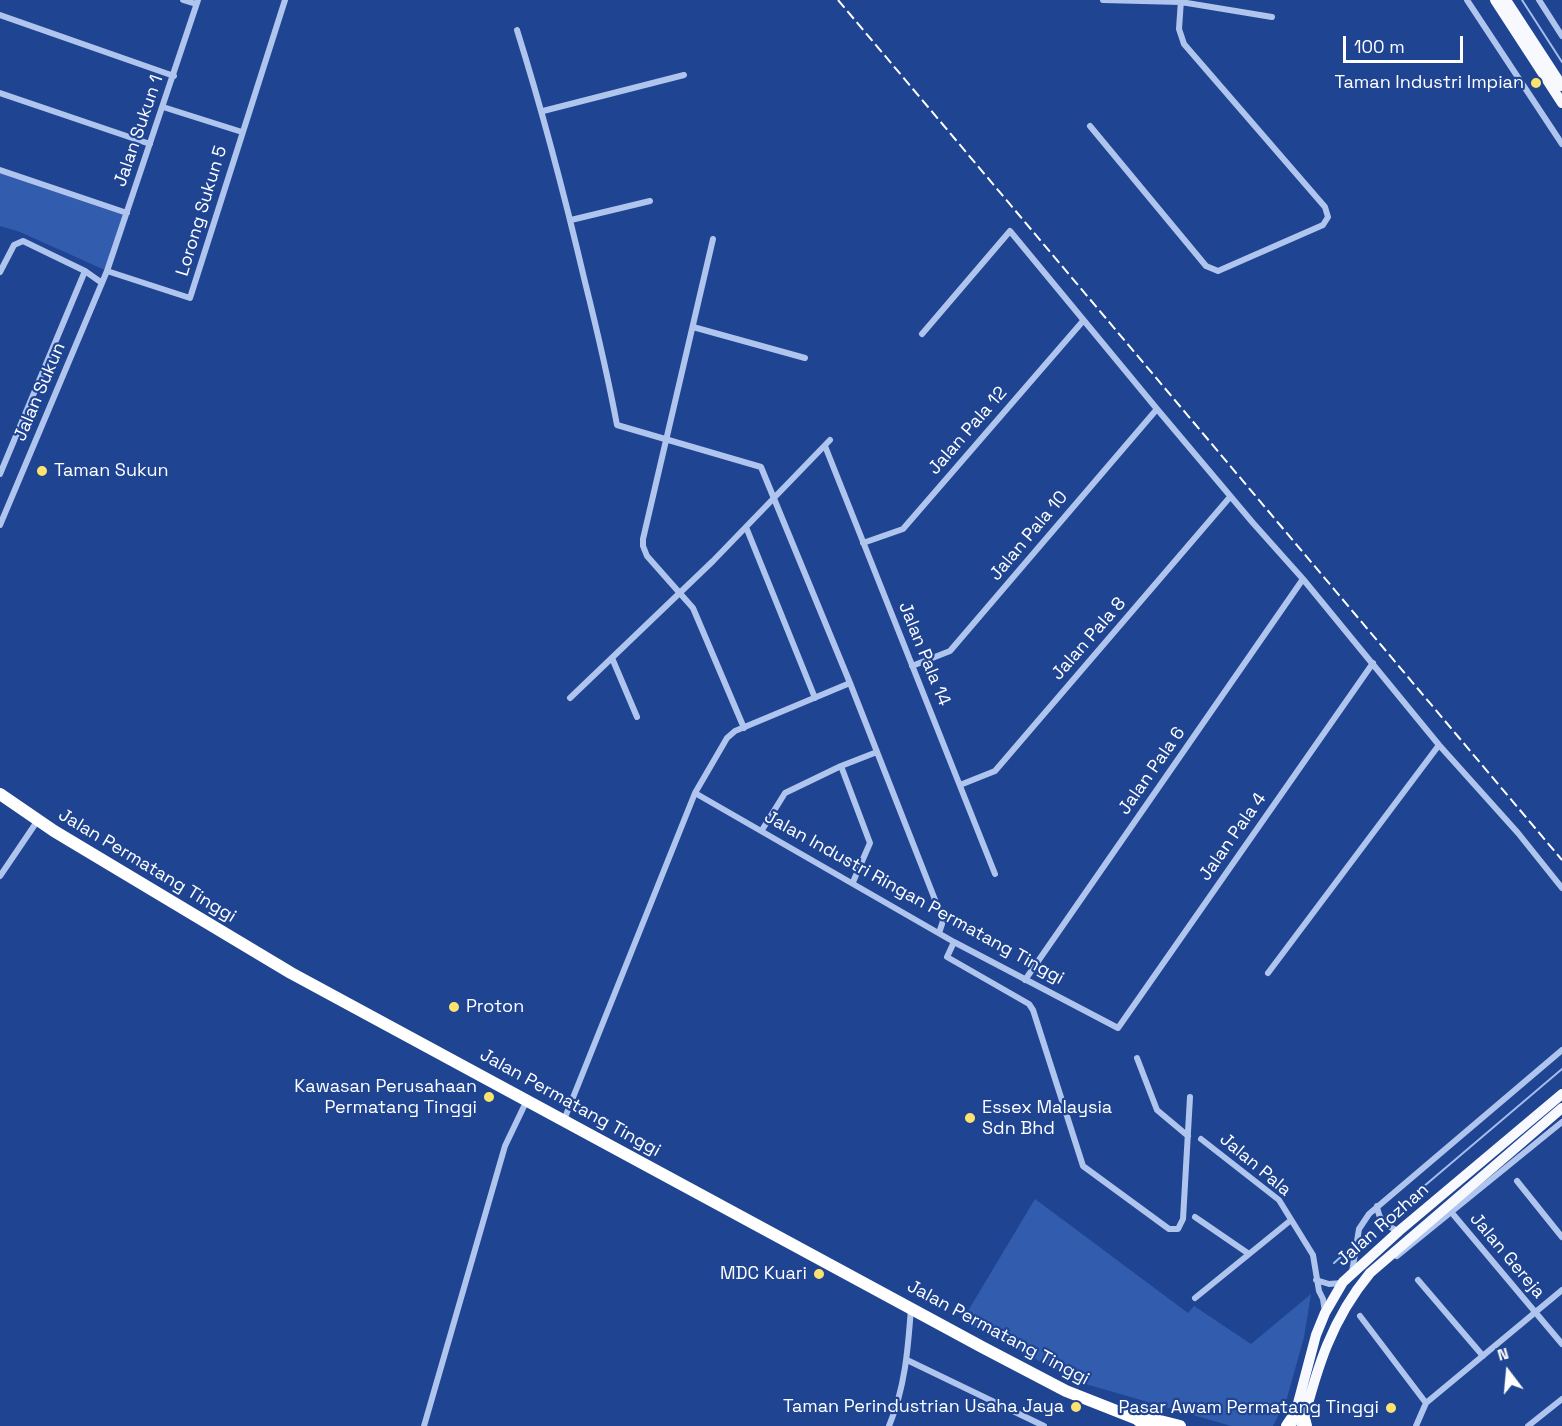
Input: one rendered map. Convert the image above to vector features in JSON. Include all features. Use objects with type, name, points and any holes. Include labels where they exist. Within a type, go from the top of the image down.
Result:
[{"type":"highway","name":"Jalan Permatang Tinggi","points":[[0,794],[179,907],[291,973],[911,1308],[1066,1391],[1141,1423],[1156,1420],[1180,1426]]},
{"type":"highway","points":[[1287,1426],[1300,1422]]},
{"type":"main road","points":[[1501,1],[1562,86]]},
{"type":"main road","points":[[1501,1],[1562,103]]},
{"type":"main road","name":"Jalan Rozhan","points":[[1300,1422],[1339,1316],[1353,1293],[1370,1273],[1562,1094]]},
{"type":"main road","name":"Jalan Rozhan","points":[[1300,1422],[1316,1335],[1325,1312],[1343,1282],[1398,1231],[1562,1108]]},
{"type":"street","points":[[183,0],[197,2]]},
{"type":"street","name":"Lorong Sukun 5","points":[[107,271],[190,298],[285,0]]},
{"type":"street","points":[[1103,0],[1181,1],[1272,17]]},
{"type":"street","points":[[1467,0],[1562,144]]},
{"type":"street","points":[[1539,0],[1562,36]]},
{"type":"street","points":[[1090,126],[1206,266],[1218,271],[1323,225],[1328,217],[1325,207],[1184,44],[1179,29],[1181,1]]},
{"type":"street","name":"Jalan Sukun 1","points":[[107,271],[197,2]]},
{"type":"street","points":[[0,15],[174,76]]},
{"type":"street","points":[[517,30],[543,111],[571,220],[617,425],[761,468],[942,915],[943,921],[939,933]]},
{"type":"street","points":[[543,111],[684,75]]},
{"type":"street","points":[[0,93],[150,144]]},
{"type":"street","name":"Lorong Sukun 5","points":[[163,107],[242,132]]},
{"type":"street","points":[[0,170],[127,213]]},
{"type":"street","points":[[571,220],[650,201]]},
{"type":"street","points":[[922,334],[1010,231],[1230,497],[1303,579],[1562,888]]},
{"type":"street","points":[[713,239],[643,546],[647,556],[693,608],[744,728]]},
{"type":"street","points":[[0,272],[14,245],[23,241],[85,271],[102,283]]},
{"type":"street","points":[[0,474],[85,271]]},
{"type":"street","name":"Jalan Sukun","points":[[0,525],[107,271]]},
{"type":"street","name":"Jalan Pala 12","points":[[863,543],[903,529],[1083,321]]},
{"type":"street","points":[[693,327],[805,358]]},
{"type":"street","name":"Jalan Pala 10","points":[[912,666],[950,651],[1157,409]]},
{"type":"street","points":[[570,698],[680,593],[830,440]]},
{"type":"street","name":"Jalan Pala 14","points":[[825,446],[995,873]]},
{"type":"street","name":"Jalan Pala 8","points":[[960,785],[995,771],[1230,497]]},
{"type":"street","points":[[746,527],[814,698]]},
{"type":"street","name":"Jalan Pala 6","points":[[1024,980],[1303,579]]},
{"type":"street","points":[[612,658],[637,717]]},
{"type":"street","name":"Jalan Pala 4","points":[[1118,1028],[1373,663]]},
{"type":"street","points":[[563,1120],[695,793],[727,738],[735,731],[850,683]]},
{"type":"street","points":[[1268,973],[1440,745]]},
{"type":"street","points":[[762,830],[785,793],[841,766],[877,752]]},
{"type":"street","points":[[841,766],[870,843],[853,882]]},
{"type":"street","name":"Jalan Industri Ringan Permatang Tinggi","points":[[695,793],[954,942],[1118,1028]]},
{"type":"street","points":[[0,876],[38,820]]},
{"type":"street","points":[[954,942],[947,957],[1029,1004],[1033,1010],[1083,1166],[1169,1229],[1178,1229],[1183,1219],[1191,1097]]},
{"type":"street","points":[[1352,1272],[1359,1229],[1377,1206],[1562,1050]]},
{"type":"street","points":[[1137,1058],[1157,1110],[1188,1136]]},
{"type":"street","points":[[424,1426],[505,1146],[527,1100]]},
{"type":"street","points":[[1353,1293],[1562,1122]]},
{"type":"street","name":"Jalan Pala","points":[[1201,1139],[1279,1200],[1313,1255],[1316,1280],[1325,1312]]},
{"type":"street","points":[[1517,1181],[1562,1237]]},
{"type":"street","points":[[1377,1206],[1380,1220],[1398,1231]]},
{"type":"street","name":"Jalan Gereja","points":[[1452,1214],[1562,1344]]},
{"type":"street","points":[[1195,1217],[1249,1254]]},
{"type":"street","points":[[1195,1298],[1291,1220]]},
{"type":"street","points":[[1316,1280],[1329,1284],[1343,1282]]},
{"type":"street","points":[[1418,1280],[1483,1356]]},
{"type":"street","points":[[1416,1426],[1426,1403],[1562,1290]]},
{"type":"street","points":[[889,1426],[899,1402],[899,1391],[908,1360],[911,1308]]},
{"type":"street","points":[[1360,1316],[1426,1403]]},
{"type":"street","points":[[908,1360],[1044,1426]]},
{"type":"street","points":[[1528,1426],[1562,1399]]},
{"type":"shaded area","points":[[0,170],[127,213],[107,271],[20,232],[0,226]]},
{"type":"shaded area","points":[[1035,1199],[1188,1313],[1194,1306],[1251,1344],[1311,1294],[1304,1337],[1287,1398],[1273,1426],[1231,1426],[1082,1383],[962,1321]]},
{"type":"waterway","points":[[1522,0],[1562,62]]},
{"type":"waterway","points":[[1396,1210],[1562,1069]]},
{"type":"waterway","points":[[1334,1263],[1344,1254]]},
{"type":"railway","points":[[838,0],[1562,860]]},
{"type":"place","name":"Taman Industri Impian","points":[[1536,83]]},
{"type":"place","name":"Taman Sukun","points":[[42,471]]},
{"type":"place","name":"Proton","points":[[454,1007]]},
{"type":"place","name":"Kawasan Perusahaan Permatang Tinggi","points":[[489,1097]]},
{"type":"place","name":"Essex Malaysia Sdn Bhd","points":[[970,1118]]},
{"type":"place","name":"MDC Kuari","points":[[819,1274]]},
{"type":"place","name":"Taman Perindustrian Usaha Jaya","points":[[1076,1407]]},
{"type":"place","name":"Pasar Awam Permatang Tinggi","points":[[1391,1408]]}]
